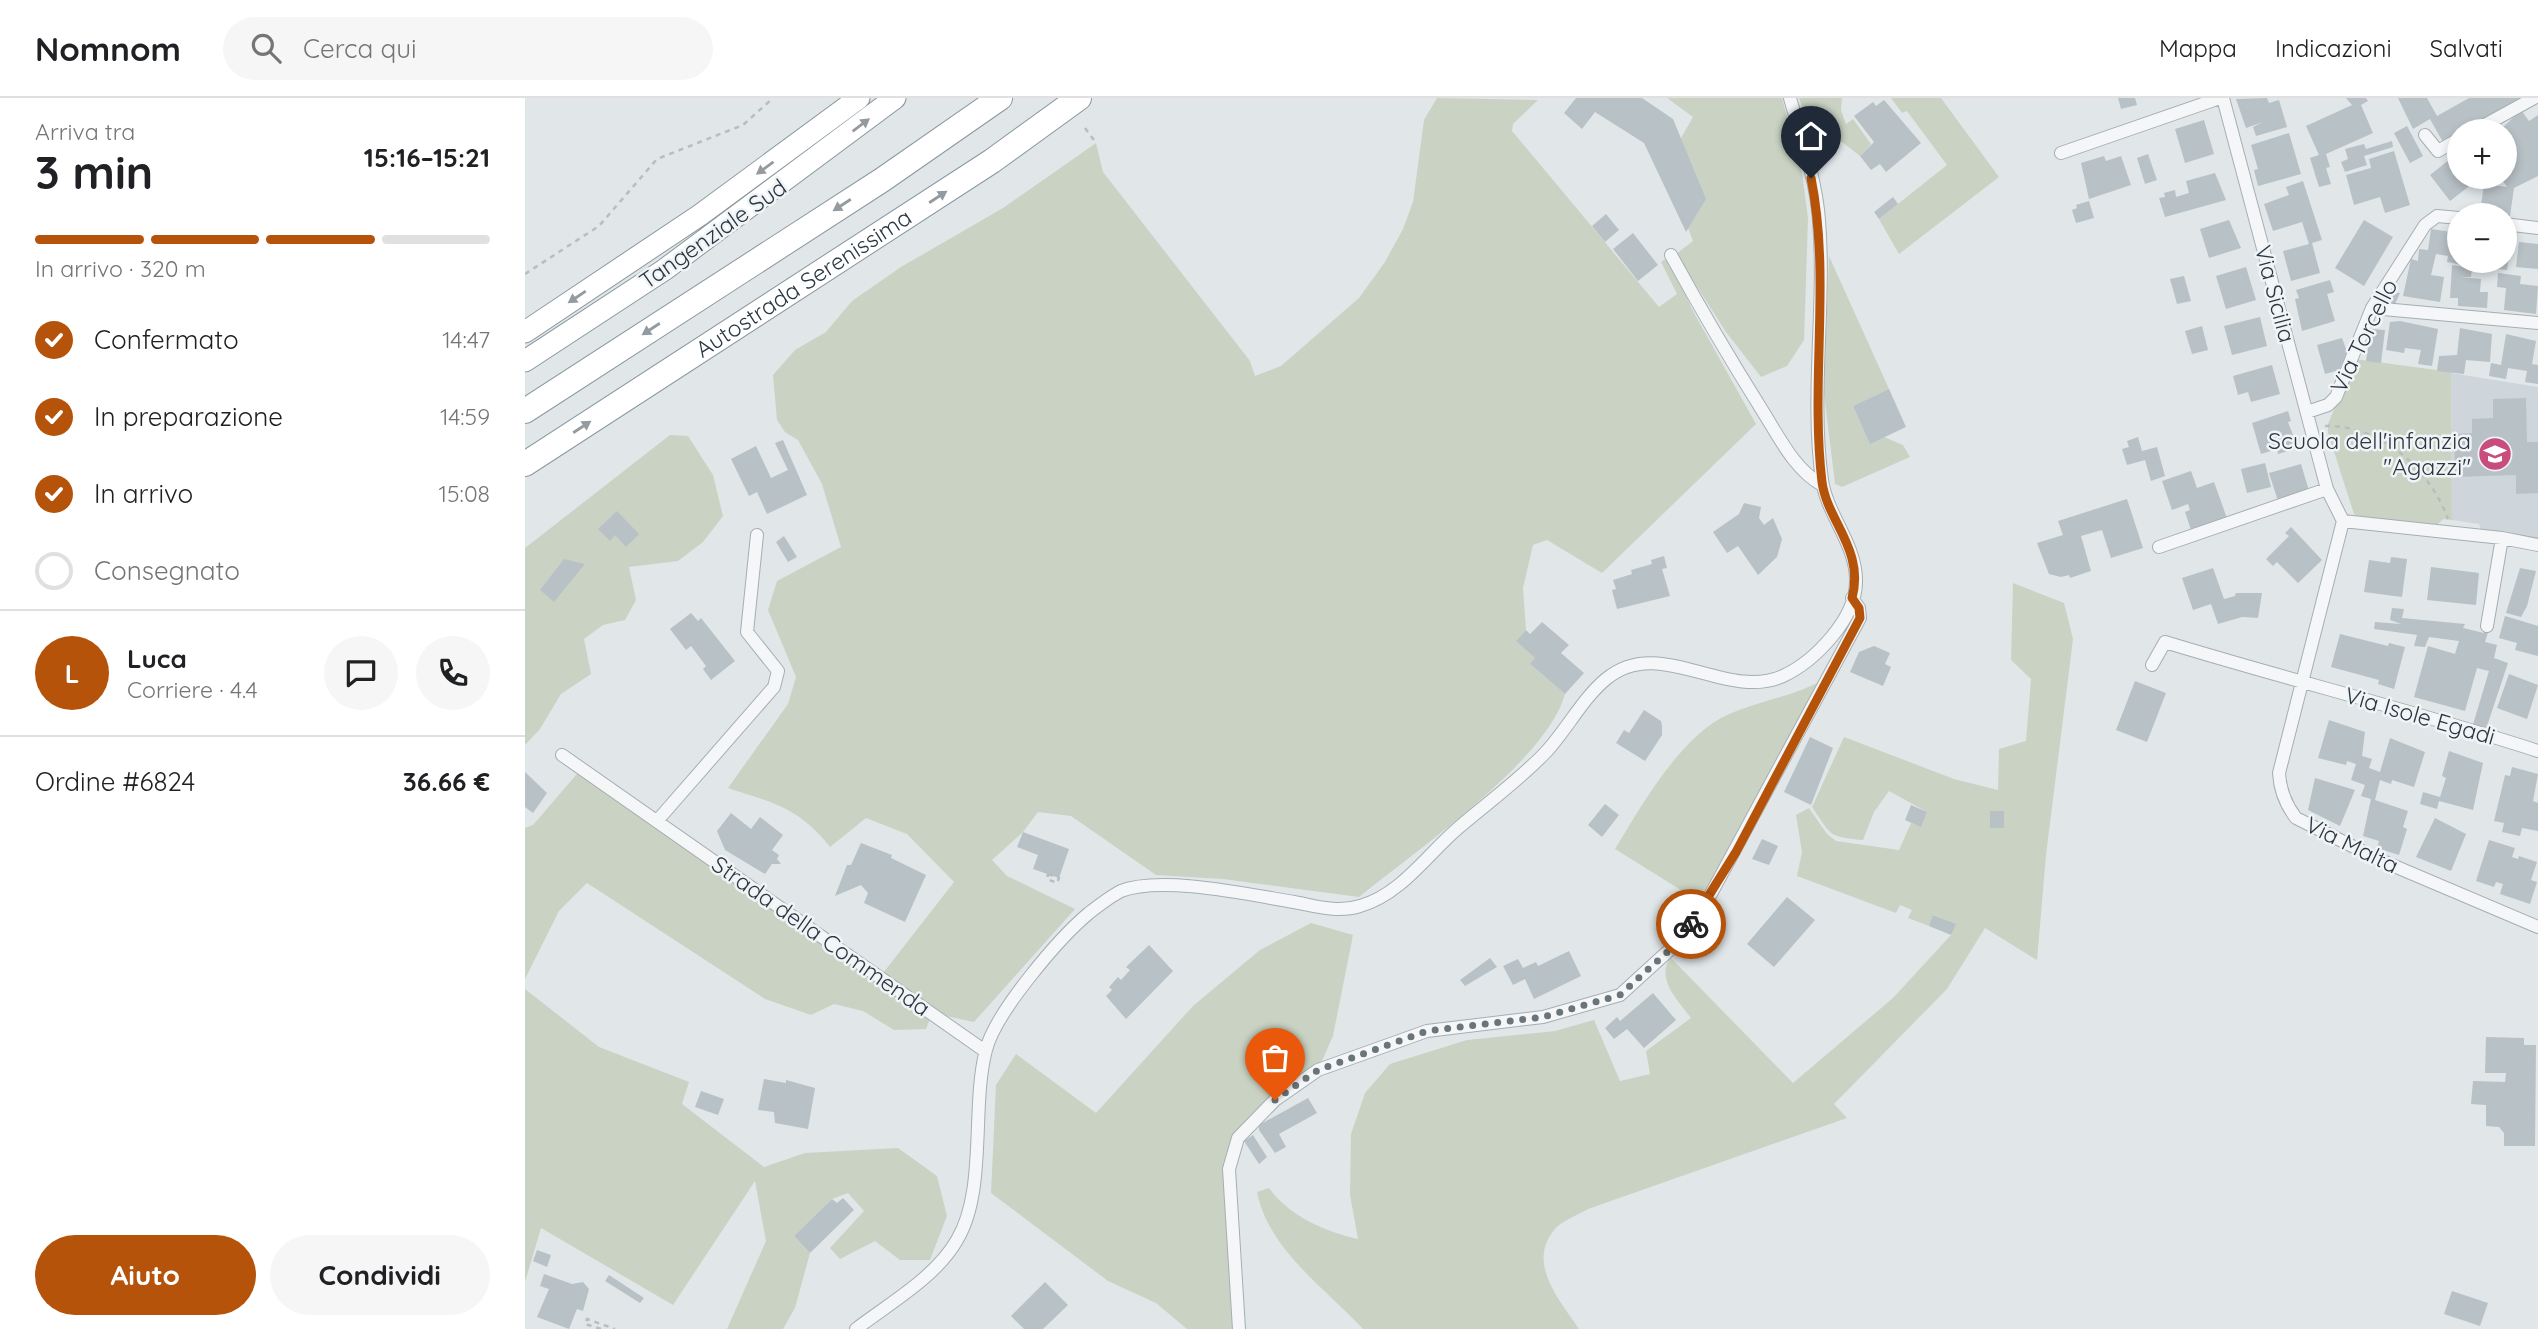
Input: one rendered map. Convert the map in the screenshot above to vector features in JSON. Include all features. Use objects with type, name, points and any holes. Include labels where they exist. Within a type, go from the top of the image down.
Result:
[{"type":"highway","name":"Tangenziale Sud","points":[[525,332],[700,215],[859,98]]},
{"type":"highway","name":"Tangenziale Sud","points":[[525,361],[664,270],[895,98]]},
{"type":"highway","name":"Autostrada Serenissima","points":[[525,411],[882,180],[1000,98]]},
{"type":"highway","name":"Autostrada Serenissima","points":[[525,464],[992,162],[1079,98]]},
{"type":"street","points":[[856,1329],[938,1265],[956,1244],[964,1227],[974,1177],[985,1051],[999,1018],[1052,952],[1088,914],[1123,890],[1165,886],[1223,890],[1342,910],[1362,906],[1387,895],[1545,753],[1607,677],[1638,663],[1671,663],[1728,679],[1756,681],[1780,678],[1814,656],[1838,630],[1857,582],[1847,541],[1822,485],[1818,388],[1819,216],[1790,98]]},
{"type":"street","points":[[2061,153],[2221,98]]},
{"type":"street","name":"Via Sicilia","points":[[2221,98],[2327,489],[2343,521]]},
{"type":"street","points":[[2496,119],[2530,100],[2533,114]]},
{"type":"street","points":[[2425,135],[2438,151],[2447,146]]},
{"type":"street","name":"Via Torcello","points":[[2307,412],[2328,405],[2336,397],[2372,308],[2424,225],[2437,216],[2447,217]]},
{"type":"street","points":[[2517,226],[2538,228]]},
{"type":"street","points":[[1671,255],[1707,322],[1790,453],[1806,475],[1822,485]]},
{"type":"street","points":[[2372,308],[2538,323]]},
{"type":"street","points":[[2159,547],[2327,489]]},
{"type":"street","points":[[2343,521],[2503,538],[2538,545]]},
{"type":"street","name":"Via Malta","points":[[2343,521],[2279,773],[2284,799],[2296,818],[2380,860],[2538,927]]},
{"type":"street","points":[[657,821],[774,687],[778,671],[747,632],[757,536]]},
{"type":"street","points":[[2487,626],[2503,538]]},
{"type":"street","points":[[1238,1329],[1229,1169],[1238,1138],[1275,1100],[1318,1070],[1427,1031],[1543,1017],[1620,995],[1676,944],[1705,905],[1860,618],[1859,608],[1852,598]]},
{"type":"street","points":[[2152,665],[2165,642],[2300,683]]},
{"type":"street","name":"Via Isole Egadi","points":[[2300,683],[2437,718],[2538,751]]},
{"type":"street","name":"Strada della Commenda","points":[[562,755],[985,1051]]},
{"type":"path","points":[[525,274],[600,226],[657,159],[743,124],[773,98]]},
{"type":"path","points":[[1085,128],[1096,143]]},
{"type":"path","points":[[2311,427],[2341,426],[2386,440],[2439,495],[2453,533]]},
{"type":"path","points":[[600,1329],[585,1324],[587,1319],[615,1329]]},
{"type":"shaded area","name":"Scuola dell'infanzia \"Agazzi\"","points":[[2451,373],[2538,387],[2538,540],[2482,534],[2479,524],[2452,520]]},
{"type":"green space","points":[[1437,98],[1538,100],[1513,124],[1512,131],[1659,307],[1677,294],[1661,262],[1668,257],[1693,311],[1756,424],[1602,573],[1547,540],[1533,545],[1523,588],[1526,630],[1516,641],[1535,658],[1531,665],[1565,694],[1553,720],[1533,748],[1506,776],[1444,831],[1359,897],[1223,879],[1156,875],[1071,816],[1038,812],[1023,832],[992,860],[1007,876],[1075,909],[974,1022],[932,1013],[926,1029],[894,1030],[863,1011],[834,1004],[811,1015],[765,999],[587,883],[559,911],[525,979],[525,828],[533,825],[582,768],[880,977],[954,882],[907,834],[866,818],[830,847],[807,823],[785,808],[728,788],[788,704],[796,677],[768,610],[777,581],[841,547],[822,484],[798,440],[785,432],[777,420],[773,375],[795,350],[826,332],[852,301],[901,267],[1003,208],[1096,143],[1103,172],[1250,361],[1255,376],[1281,366],[1359,298],[1385,262],[1403,229],[1413,202],[1424,120]]},
{"type":"green space","points":[[1667,98],[1782,98],[1802,173],[1808,218],[1804,340],[1787,366],[1761,377],[1726,332],[1676,254],[1693,241],[1688,228],[1681,138],[1693,117]]},
{"type":"green space","points":[[1799,98],[1842,98],[1841,110],[1846,124],[1853,119],[1871,144],[1860,156],[1804,112]]},
{"type":"green space","points":[[1891,98],[1941,98],[1999,177],[1899,254],[1879,219],[1947,165],[1907,111],[1902,113]]},
{"type":"green space","points":[[1829,256],[1889,389],[1853,406],[1870,443],[1884,437],[1903,445],[1910,457],[1842,487],[1835,484],[1824,393]]},
{"type":"green space","points":[[2355,359],[2451,372],[2452,520],[2443,519],[2433,529],[2360,518],[2354,514],[2328,433],[2328,424]]},
{"type":"green space","points":[[670,435],[688,436],[713,475],[723,516],[703,542],[678,561],[629,567],[636,600],[625,620],[603,625],[584,639],[591,674],[561,694],[540,729],[525,745],[525,548]]},
{"type":"green space","points":[[2013,583],[2064,603],[2073,639],[2046,855],[2037,960],[1985,928],[1947,989],[1834,1104],[1847,1118],[1588,1209],[1557,1227],[1547,1243],[1545,1268],[1555,1293],[1579,1329],[1363,1329],[1285,1250],[1263,1213],[1257,1192],[1269,1188],[1297,1215],[1333,1232],[1358,1239],[1350,1195],[1351,1134],[1365,1093],[1390,1064],[1467,1040],[1555,1031],[1594,1020],[1620,1081],[1650,1074],[1646,1051],[1691,1018],[1667,982],[1666,966],[1670,957],[1793,1083],[1893,998],[1951,935],[1955,924],[1934,915],[1929,926],[1908,918],[1912,910],[1900,905],[1896,913],[1797,876],[1802,852],[1796,815],[1809,808],[1827,834],[1836,841],[1899,850],[1911,823],[1921,826],[1927,812],[1889,791],[1874,812],[1863,840],[1836,836],[1827,829],[1812,807],[1844,737],[1954,779],[1998,790],[1999,749],[2026,741],[2031,679],[2011,660]]},
{"type":"green space","points":[[1825,679],[1705,905],[1615,849],[1664,773],[1694,738],[1711,724],[1729,714],[1802,690]]},
{"type":"green space","points":[[1311,923],[1353,935],[1333,1036],[1318,1070],[1238,1138],[1229,1169],[1239,1329],[1187,1329],[1156,1303],[1108,1281],[991,1193],[996,1085],[1016,1054],[1096,1113],[1193,1006],[1260,950]]},
{"type":"green space","points":[[525,989],[599,1047],[689,1082],[682,1104],[764,1167],[805,1153],[898,1148],[937,1176],[947,1216],[930,1260],[900,1260],[875,1241],[840,1259],[830,1248],[864,1211],[848,1193],[832,1199],[794,1236],[810,1253],[795,1308],[783,1329],[727,1329],[766,1241],[755,1181],[673,1305],[541,1228],[525,1282]]},
{"type":"building","points":[[1576,98],[1642,98],[1673,119],[1706,199],[1686,232],[1644,143],[1595,112],[1582,129],[1564,113]]},
{"type":"building","points":[[2118,98],[2135,98],[2137,105],[2121,109]]},
{"type":"building","points":[[2267,98],[2269,103],[2279,100],[2287,127],[2256,136],[2253,127],[2263,122],[2246,128],[2236,99]]},
{"type":"building","points":[[2346,98],[2366,98],[2368,101],[2361,105],[2373,133],[2326,154],[2330,167],[2326,168],[2331,184],[2319,187],[2310,158],[2319,155],[2306,126],[2352,105]]},
{"type":"building","points":[[2398,98],[2427,98],[2437,116],[2469,98],[2528,98],[2490,119],[2447,119],[2447,142],[2444,144],[2430,119],[2413,129]]},
{"type":"building","points":[[1884,100],[1921,143],[1886,172],[1880,164],[1871,170],[1860,156],[1874,142],[1854,116],[1873,102],[1876,106]]},
{"type":"building","points":[[2521,110],[2529,121],[2538,115],[2538,176],[2517,186],[2517,119],[2512,119]]},
{"type":"building","points":[[2204,120],[2214,154],[2185,163],[2175,129]]},
{"type":"building","points":[[2407,126],[2423,156],[2410,163],[2394,133]]},
{"type":"building","points":[[2289,133],[2301,174],[2258,186],[2254,170],[2258,169],[2251,145]]},
{"type":"building","points":[[2392,141],[2393,147],[2364,156],[2367,165],[2345,172],[2341,162],[2348,159],[2345,149],[2364,144],[2366,149]]},
{"type":"building","points":[[2394,151],[2410,205],[2385,213],[2380,197],[2354,205],[2346,175],[2371,168],[2369,159]]},
{"type":"building","points":[[2148,154],[2157,180],[2145,184],[2137,158]]},
{"type":"building","points":[[2104,156],[2106,161],[2121,156],[2131,185],[2089,199],[2081,163]]},
{"type":"building","points":[[2447,162],[2447,189],[2466,189],[2450,201],[2430,175]]},
{"type":"building","points":[[2215,173],[2226,200],[2165,217],[2159,198],[2165,197],[2164,193],[2175,190],[2176,197],[2189,193],[2186,181]]},
{"type":"building","points":[[2303,181],[2322,240],[2312,243],[2320,273],[2291,281],[2283,251],[2309,244],[2302,222],[2273,231],[2264,204],[2289,195],[2286,187]]},
{"type":"building","points":[[2483,189],[2514,189],[2512,203],[2481,203]]},
{"type":"building","points":[[1893,197],[1898,204],[1879,219],[1874,212]]},
{"type":"building","points":[[2089,201],[2094,218],[2076,223],[2072,210],[2077,208],[2076,205]]},
{"type":"building","points":[[1606,214],[1619,230],[1605,242],[1592,226]]},
{"type":"building","points":[[2229,220],[2241,248],[2209,258],[2200,229]]},
{"type":"building","points":[[2364,220],[2393,237],[2364,286],[2335,268]]},
{"type":"building","points":[[2431,229],[2447,231],[2447,256],[2436,254],[2431,275],[2444,277],[2440,302],[2403,296],[2411,259],[2418,261],[2419,249],[2428,250]]},
{"type":"building","points":[[1633,233],[1658,265],[1638,281],[1613,249]]},
{"type":"building","points":[[2519,242],[2538,244],[2538,269],[2517,267]]},
{"type":"building","points":[[2246,267],[2256,300],[2226,309],[2216,276]]},
{"type":"building","points":[[2452,273],[2471,273],[2471,277],[2460,277],[2481,279],[2480,292],[2488,292],[2487,308],[2458,306],[2458,298],[2450,298]]},
{"type":"building","points":[[2498,273],[2521,276],[2520,284],[2538,286],[2536,314],[2504,310],[2506,288],[2497,287]]},
{"type":"building","points":[[2184,276],[2191,301],[2177,304],[2170,279]]},
{"type":"building","points":[[2330,280],[2334,292],[2327,294],[2335,321],[2302,331],[2295,299],[2299,298],[2296,290]]},
{"type":"building","points":[[2388,291],[2400,293],[2395,304],[2381,302]]},
{"type":"building","points":[[2260,317],[2267,346],[2232,355],[2224,326]]},
{"type":"building","points":[[2400,321],[2438,329],[2432,366],[2418,364],[2421,350],[2405,348],[2404,353],[2386,350],[2390,322]]},
{"type":"building","points":[[2202,326],[2208,350],[2192,354],[2185,331]]},
{"type":"building","points":[[2460,328],[2492,334],[2490,362],[2466,360],[2464,374],[2437,371],[2439,356],[2457,355]]},
{"type":"building","points":[[2371,329],[2385,330],[2381,363],[2366,361]]},
{"type":"building","points":[[2506,334],[2536,341],[2532,364],[2538,365],[2538,384],[2525,382],[2527,371],[2508,368],[2506,379],[2489,376],[2491,363],[2501,365]]},
{"type":"building","points":[[2342,338],[2347,352],[2339,370],[2325,374],[2317,345]]},
{"type":"building","points":[[2272,365],[2280,394],[2251,402],[2248,392],[2238,395],[2233,376]]},
{"type":"building","points":[[1889,389],[1906,427],[1870,444],[1853,406]]},
{"type":"building","points":[[2526,398],[2527,442],[2538,442],[2538,493],[2516,494],[2516,475],[2455,477],[2454,434],[2472,433],[2472,419],[2493,418],[2493,399]]},
{"type":"building","points":[[2288,411],[2291,421],[2288,422],[2298,448],[2278,454],[2277,449],[2261,454],[2252,423]]},
{"type":"building","points":[[2138,437],[2142,451],[2157,447],[2165,476],[2151,481],[2145,460],[2127,465],[2122,449],[2129,447],[2127,441]]},
{"type":"building","points":[[783,440],[807,495],[767,514],[757,492],[749,496],[731,459],[756,446],[771,478],[788,470],[775,443]]},
{"type":"building","points":[[2265,463],[2271,487],[2247,493],[2241,469]]},
{"type":"building","points":[[2301,464],[2310,494],[2279,504],[2269,473]]},
{"type":"building","points":[[2191,471],[2197,488],[2214,482],[2228,521],[2192,533],[2185,512],[2190,510],[2188,504],[2172,510],[2162,481]]},
{"type":"building","points":[[2127,499],[2143,548],[2111,558],[2102,530],[2081,536],[2091,571],[2070,578],[2069,575],[2061,577],[2049,574],[2037,543],[2063,535],[2058,521]]},
{"type":"building","points":[[1744,503],[1761,507],[1759,518],[1764,525],[1773,518],[1782,539],[1777,557],[1758,575],[1738,546],[1727,553],[1713,532],[1739,514]]},
{"type":"building","points":[[617,511],[639,534],[626,547],[615,535],[610,541],[598,529]]},
{"type":"building","points":[[2291,527],[2322,560],[2298,583],[2277,562],[2273,566],[2266,559],[2289,536],[2285,533]]},
{"type":"building","points":[[784,536],[797,557],[788,562],[776,542]]},
{"type":"building","points":[[1664,556],[1667,568],[1662,569],[1670,596],[1617,609],[1612,590],[1616,589],[1613,580],[1632,574],[1631,570],[1652,564],[1651,560]]},
{"type":"building","points":[[2391,557],[2407,559],[2402,597],[2364,592],[2369,560],[2390,563]]},
{"type":"building","points":[[564,559],[585,564],[554,602],[540,590]]},
{"type":"building","points":[[2431,567],[2479,573],[2476,605],[2427,600]]},
{"type":"building","points":[[2213,568],[2224,599],[2235,596],[2236,593],[2262,593],[2258,618],[2242,617],[2218,624],[2211,604],[2193,610],[2182,578]]},
{"type":"building","points":[[2520,568],[2536,571],[2527,606],[2521,617],[2506,613]]},
{"type":"building","points":[[2392,608],[2404,609],[2402,618],[2465,624],[2463,628],[2484,633],[2485,628],[2489,629],[2485,642],[2497,645],[2494,658],[2508,663],[2484,735],[2471,731],[2489,671],[2477,668],[2465,711],[2414,697],[2428,646],[2455,654],[2459,641],[2429,637],[2425,647],[2414,646],[2417,635],[2374,629],[2375,622],[2401,624],[2390,620]]},
{"type":"building","points":[[691,613],[698,621],[701,618],[735,661],[711,680],[703,669],[706,666],[691,646],[686,650],[670,629]]},
{"type":"building","points":[[2505,616],[2538,626],[2538,656],[2515,650],[2517,643],[2499,638]]},
{"type":"building","points":[[1542,622],[1569,645],[1561,653],[1584,673],[1565,694],[1530,664],[1535,658],[1516,641],[1526,630],[1530,634]]},
{"type":"building","points":[[2340,634],[2388,646],[2389,643],[2405,647],[2394,689],[2378,684],[2379,680],[2331,667]]},
{"type":"building","points":[[1874,646],[1890,653],[1885,664],[1891,667],[1883,686],[1850,672],[1859,652]]},
{"type":"building","points":[[2509,674],[2538,685],[2527,719],[2497,708]]},
{"type":"building","points":[[2135,681],[2166,693],[2147,742],[2116,730]]},
{"type":"building","points":[[1644,710],[1661,721],[1662,726],[1662,735],[1645,761],[1616,743],[1624,730],[1629,733]]},
{"type":"building","points":[[2329,720],[2365,732],[2362,756],[2372,759],[2369,768],[2380,772],[2390,738],[2425,752],[2414,787],[2392,780],[2391,784],[2380,780],[2375,800],[2408,811],[2403,827],[2407,829],[2399,855],[2377,848],[2379,841],[2363,836],[2371,799],[2361,796],[2365,785],[2351,780],[2356,764],[2347,761],[2346,765],[2318,758]]},
{"type":"building","points":[[1810,737],[1833,748],[1811,805],[1784,792]]},
{"type":"building","points":[[2449,751],[2483,763],[2473,810],[2439,801],[2437,809],[2420,804],[2423,792],[2440,797],[2446,778],[2442,776]]},
{"type":"building","points":[[2512,767],[2538,774],[2533,801],[2538,803],[2538,831],[2522,828],[2520,836],[2502,832],[2504,823],[2494,821],[2505,775],[2510,776]]},
{"type":"building","points":[[525,772],[547,793],[533,813],[525,807]]},
{"type":"building","points":[[2315,778],[2355,790],[2340,826],[2308,810]]},
{"type":"building","points":[[1605,804],[1619,815],[1602,837],[1588,825]]},
{"type":"building","points":[[1911,805],[1927,812],[1921,827],[1905,820]]},
{"type":"building","points":[[1990,811],[2004,811],[2004,828],[1990,828]]},
{"type":"building","points":[[731,813],[751,829],[760,817],[783,835],[772,850],[779,855],[777,859],[781,864],[772,864],[765,874],[725,850],[717,831]]},
{"type":"building","points":[[2435,818],[2466,834],[2451,871],[2416,857]]},
{"type":"building","points":[[1023,832],[1069,849],[1059,878],[1033,869],[1038,855],[1017,847]]},
{"type":"building","points":[[1762,839],[1778,846],[1769,865],[1752,859]]},
{"type":"building","points":[[2489,840],[2515,848],[2512,857],[2518,859],[2519,856],[2537,862],[2531,880],[2537,882],[2530,904],[2500,894],[2503,884],[2496,882],[2494,887],[2476,881]]},
{"type":"building","points":[[861,843],[892,855],[891,858],[926,875],[905,922],[864,903],[868,893],[861,885],[835,896],[847,865],[851,865]]},
{"type":"building","points":[[1787,897],[1815,920],[1774,967],[1747,944]]},
{"type":"building","points":[[1933,915],[1956,924],[1951,935],[1929,926]]},
{"type":"building","points":[[1149,945],[1173,971],[1126,1019],[1106,996],[1112,990],[1109,987],[1118,977],[1121,980],[1130,970],[1126,967]]},
{"type":"building","points":[[1569,951],[1581,976],[1534,999],[1525,979],[1513,985],[1503,966],[1518,959],[1523,968],[1536,962],[1538,966]]},
{"type":"building","points":[[1490,958],[1497,967],[1465,986],[1460,980]]},
{"type":"building","points":[[1653,993],[1676,1020],[1644,1048],[1627,1029],[1614,1039],[1605,1028],[1617,1017],[1620,1021]]},
{"type":"building","points":[[2486,1037],[2524,1038],[2524,1045],[2536,1045],[2535,1146],[2504,1146],[2504,1133],[2499,1127],[2486,1126],[2486,1105],[2471,1104],[2473,1081],[2505,1082],[2506,1073],[2485,1073]]},
{"type":"building","points":[[764,1079],[786,1083],[786,1080],[815,1088],[808,1129],[775,1123],[774,1112],[758,1110]]},
{"type":"building","points":[[701,1091],[724,1099],[718,1115],[695,1107]]},
{"type":"building","points":[[1308,1098],[1317,1113],[1279,1134],[1286,1147],[1275,1153],[1259,1130],[1259,1125]]},
{"type":"building","points":[[1253,1135],[1267,1157],[1259,1164],[1244,1141]]},
{"type":"building","points":[[843,1198],[854,1210],[810,1253],[794,1236],[832,1199],[837,1203]]},
{"type":"building","points":[[537,1250],[551,1255],[547,1267],[533,1261]]},
{"type":"building","points":[[544,1274],[572,1284],[583,1282],[589,1289],[583,1311],[577,1309],[569,1329],[537,1317],[549,1289],[540,1286]]},
{"type":"building","points":[[609,1275],[644,1298],[640,1303],[605,1281]]},
{"type":"building","points":[[1045,1282],[1068,1305],[1043,1329],[1024,1329],[1011,1316]]},
{"type":"building","points":[[2452,1291],[2488,1303],[2480,1326],[2444,1314]]},
{"type":"way so far","points":[[1275,1100],[1318,1070],[1427,1031],[1543,1017],[1620,995],[1676,944],[1691,924]]},
{"type":"place","name":"Scuola dell'infanzia \"Agazzi\"","points":[[2495,454]]},
{"type":"route","points":[[1691,924],[1736,852],[1825,679],[1860,618],[1859,608],[1852,598],[1857,582],[1847,541],[1822,485],[1818,388],[1819,216],[1811,178]]}]
